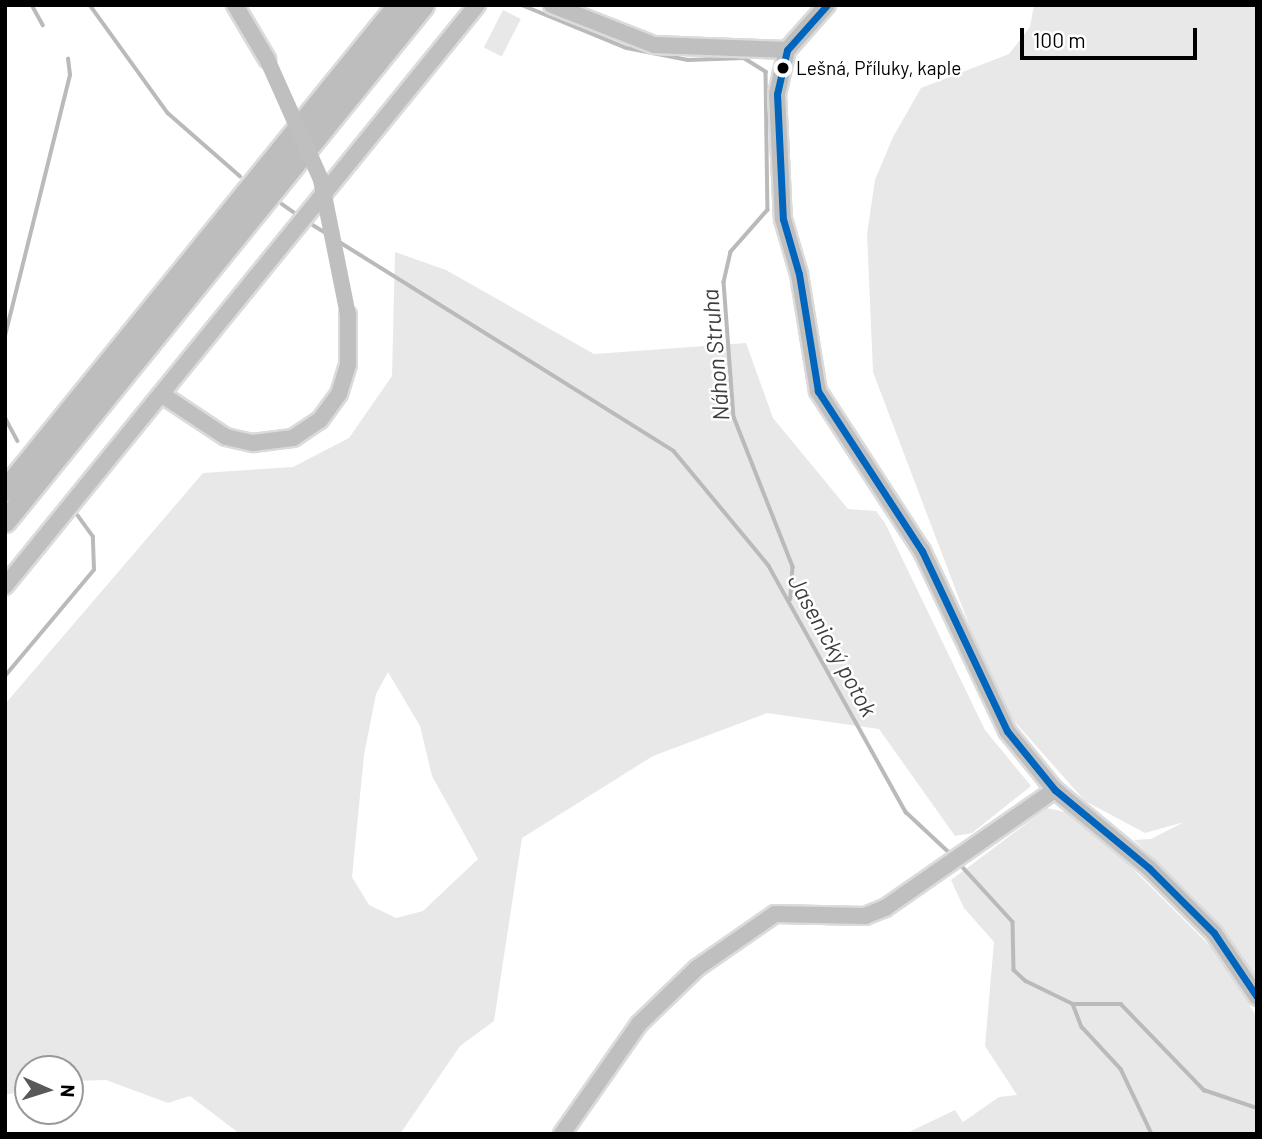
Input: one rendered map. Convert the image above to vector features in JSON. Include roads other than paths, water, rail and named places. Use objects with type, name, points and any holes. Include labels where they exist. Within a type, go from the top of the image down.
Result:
[{"type":"highway","points":[[5,490],[398,5]]},
{"type":"highway","points":[[5,521],[423,5]]},
{"type":"street","points":[[161,394],[233,439],[268,444],[293,438],[320,420],[339,394],[348,364],[348,315],[321,180],[267,59],[235,5]]},
{"type":"street","points":[[5,586],[477,5]]},
{"type":"street","points":[[551,5],[654,45],[787,50]]},
{"type":"street","points":[[827,5],[787,50],[777,94],[783,219],[799,274],[818,391],[922,551],[990,702],[1055,790],[1149,868],[1213,933],[1257,997]]},
{"type":"street","points":[[562,1134],[639,1024],[696,968],[775,914],[865,916],[945,870],[1055,790]]},
{"type":"waterway","points":[[32,5],[43,25]]},
{"type":"waterway","name":"Jasenický potok","points":[[90,5],[168,113],[240,176]]},
{"type":"waterway","name":"Náhon Struha","points":[[522,5],[627,48],[688,60],[744,58],[766,72],[768,210],[731,252],[724,282],[734,417],[793,567],[791,599]]},
{"type":"waterway","points":[[5,336],[70,75],[68,59]]},
{"type":"waterway","name":"Jasenický potok","points":[[282,204],[298,215]]},
{"type":"waterway","name":"Jasenický potok","points":[[313,225],[326,233]]},
{"type":"waterway","name":"Jasenický potok","points":[[338,241],[674,451],[769,566],[906,812],[953,856]]},
{"type":"waterway","points":[[5,417],[18,441]]},
{"type":"waterway","points":[[5,676],[94,570],[93,537],[78,516]]},
{"type":"waterway","name":"Jasenický potok","points":[[958,862],[1013,922],[1014,970],[1026,981],[1073,1004],[1121,1004],[1204,1090],[1257,1108]]},
{"type":"waterway","points":[[1073,1004],[1082,1027],[1121,1069],[1152,1134]]},
{"type":"place","name":"Lešná, Příluky, kaple","points":[[783,68]]}]
